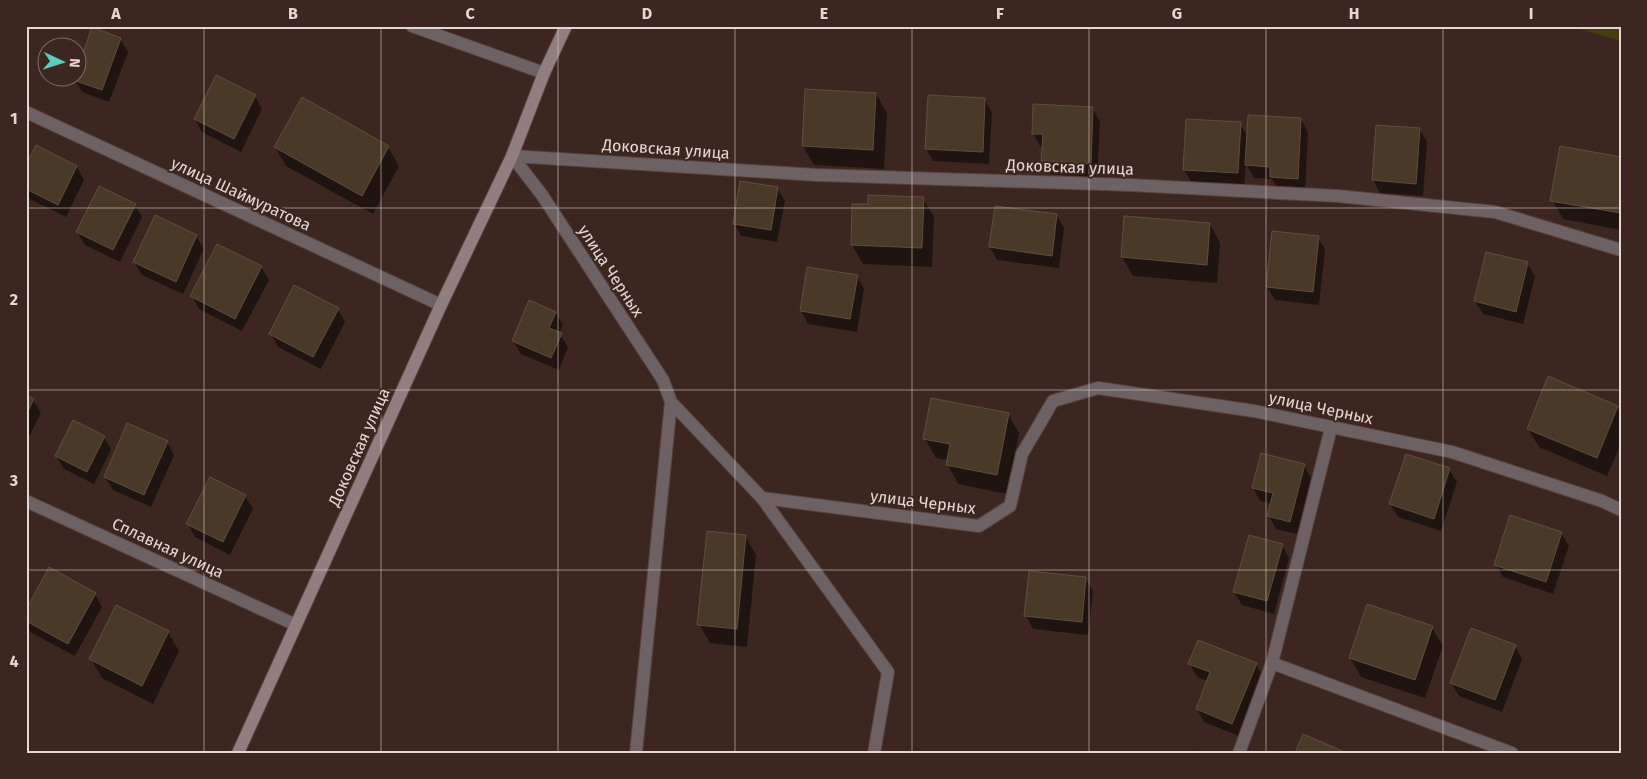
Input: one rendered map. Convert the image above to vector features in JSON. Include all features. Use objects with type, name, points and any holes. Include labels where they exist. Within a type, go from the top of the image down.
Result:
[{"type":"main road","name":"Доковская улица","points":[[238,753],[441,305],[512,156],[544,73],[566,26]]},
{"type":"street","points":[[412,26],[544,73]]},
{"type":"street","name":"улица Шаймуратова","points":[[26,112],[441,305]]},
{"type":"street","name":"Доковская улица","points":[[512,156],[817,175],[1132,185],[1338,196],[1495,212],[1621,250]]},
{"type":"street","name":"улица Черных","points":[[512,156],[542,195],[663,380],[671,402],[762,498],[979,526],[1010,506],[1022,454],[1053,401],[1098,388],[1254,411],[1452,452],[1602,501],[1621,510]]},
{"type":"street","points":[[636,753],[671,402]]},
{"type":"street","points":[[1239,753],[1272,663],[1330,428]]},
{"type":"street","points":[[762,498],[888,672],[874,753]]},
{"type":"street","name":"Сплавная улица","points":[[26,501],[296,625]]},
{"type":"street","points":[[1272,663],[1512,753]]},
{"type":"shaded area","points":[[1569,26],[1621,26],[1621,41]]},
{"type":"building","points":[[92,27],[121,38],[102,90],[88,85],[88,39]]},
{"type":"building","points":[[216,75],[256,95],[234,139],[194,119]]},
{"type":"building","points":[[805,89],[876,93],[873,150],[802,146]]},
{"type":"building","points":[[928,95],[985,98],[983,152],[925,149]]},
{"type":"building","points":[[302,97],[389,146],[362,196],[274,147]]},
{"type":"building","points":[[1033,104],[1093,107],[1091,164],[1041,161],[1043,134],[1032,134]]},
{"type":"building","points":[[1248,115],[1301,118],[1298,179],[1270,177],[1270,167],[1245,165]]},
{"type":"building","points":[[1186,119],[1241,122],[1238,173],[1183,170]]},
{"type":"building","points":[[1376,125],[1420,128],[1416,184],[1372,180]]},
{"type":"building","points":[[36,145],[77,166],[58,205],[26,189],[26,165]]},
{"type":"building","points":[[1560,146],[1621,157],[1621,213],[1550,201]]},
{"type":"building","points":[[740,181],[778,187],[771,230],[733,224]]},
{"type":"building","points":[[99,186],[136,204],[113,250],[76,232]]},
{"type":"building","points":[[868,195],[924,197],[922,248],[851,245],[852,204],[868,204]]},
{"type":"building","points":[[995,206],[1057,214],[1052,256],[989,247]]},
{"type":"building","points":[[155,215],[197,235],[176,282],[133,262]]},
{"type":"building","points":[[1124,216],[1210,223],[1207,265],[1121,257]]},
{"type":"building","points":[[1272,231],[1319,236],[1313,292],[1266,287]]},
{"type":"building","points":[[217,244],[262,266],[235,319],[190,296]]},
{"type":"building","points":[[1486,252],[1528,262],[1516,312],[1474,301]]},
{"type":"building","points":[[807,267],[858,275],[850,319],[800,311]]},
{"type":"building","points":[[294,285],[339,308],[313,357],[269,334]]},
{"type":"building","points":[[529,300],[556,312],[549,328],[562,333],[551,358],[512,341]]},
{"type":"building","points":[[1548,376],[1618,406],[1597,458],[1527,429]]},
{"type":"building","points":[[26,395],[34,399],[26,415]]},
{"type":"building","points":[[931,398],[1009,413],[997,475],[946,465],[950,444],[923,439]]},
{"type":"building","points":[[73,420],[105,436],[87,472],[55,456]]},
{"type":"building","points":[[127,423],[168,441],[144,495],[104,477]]},
{"type":"building","points":[[1261,453],[1305,464],[1290,522],[1267,516],[1273,493],[1252,488]]},
{"type":"building","points":[[1406,454],[1450,468],[1434,519],[1389,504]]},
{"type":"building","points":[[210,477],[246,495],[223,542],[186,524]]},
{"type":"building","points":[[1510,515],[1562,532],[1546,582],[1494,565]]},
{"type":"building","points":[[707,531],[746,535],[737,629],[697,625]]},
{"type":"building","points":[[1249,535],[1283,544],[1267,601],[1233,592]]},
{"type":"building","points":[[49,567],[96,593],[68,644],[26,621],[26,610]]},
{"type":"building","points":[[1029,571],[1086,577],[1082,622],[1024,616]]},
{"type":"building","points":[[1367,604],[1433,626],[1415,680],[1349,658]]},
{"type":"building","points":[[116,605],[169,631],[142,686],[89,659]]},
{"type":"building","points":[[1471,628],[1516,645],[1495,700],[1450,683]]},
{"type":"building","points":[[1198,640],[1257,663],[1232,724],[1196,709],[1210,672],[1188,664]]},
{"type":"building","points":[[1303,734],[1347,753],[1295,753]]}]
